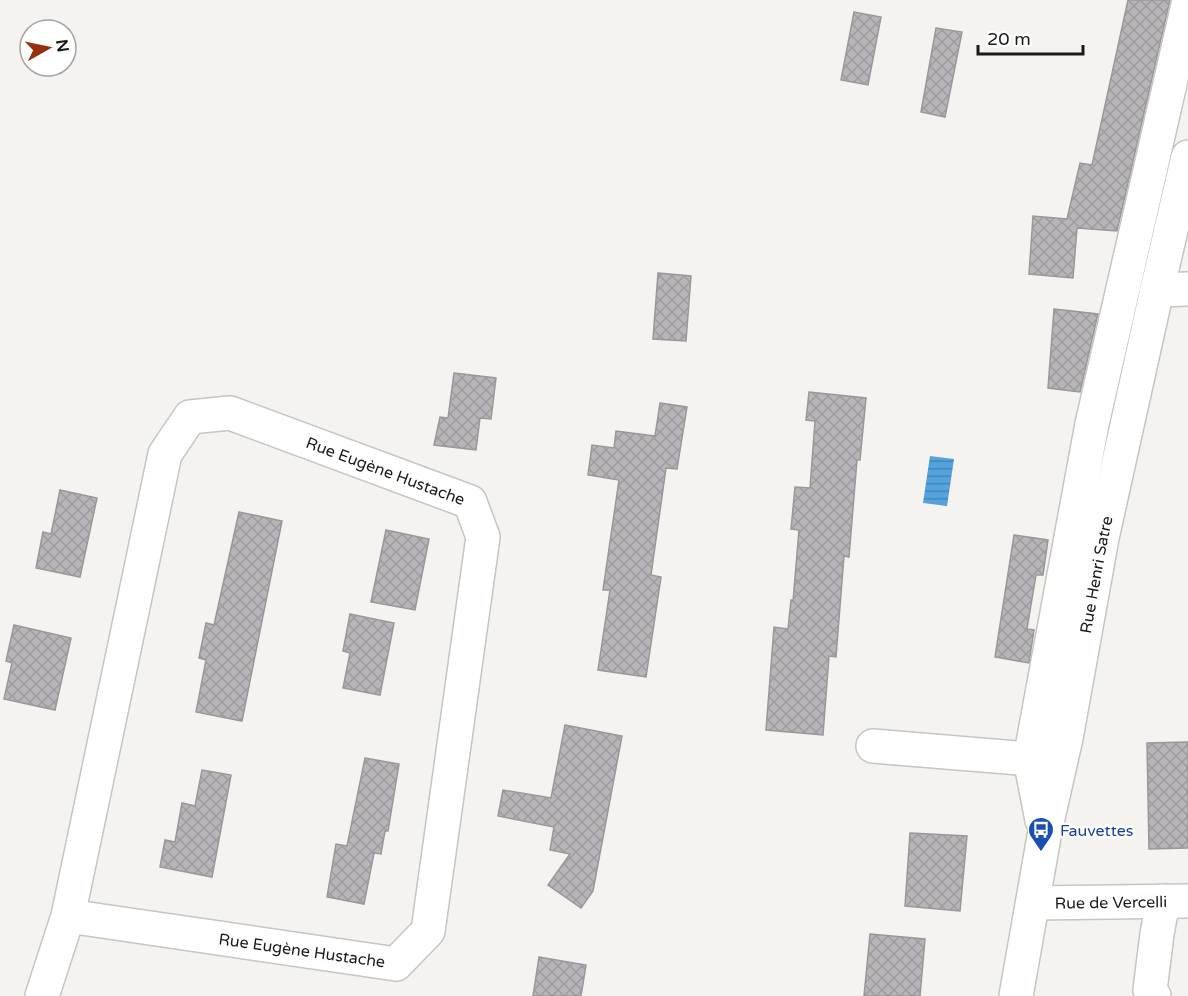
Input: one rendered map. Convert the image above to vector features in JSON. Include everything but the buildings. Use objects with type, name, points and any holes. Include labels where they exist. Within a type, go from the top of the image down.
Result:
[{"type":"street","points":[[1045,831],[1030,759],[1092,424],[1188,5]]},
{"type":"street","name":"Rue Henri Satre","points":[[1016,996],[1045,831],[1066,738],[1102,538],[1172,289],[1188,157]]},
{"type":"street","name":"Rue Eugène Hustache","points":[[42,996],[68,916],[165,454],[190,417],[230,413],[470,502],[483,537],[428,931],[404,956],[396,964],[68,916]]},
{"type":"street","points":[[873,746],[1030,759]]},
{"type":"street","points":[[1154,996],[1150,990],[1157,934],[1176,901]]},
{"type":"street","name":"Rue de Vercelli","points":[[1033,903],[1176,901]]},
{"type":"water","points":[[930,456],[954,459],[947,506],[923,503]]},
{"type":"place","name":"Fauvettes","points":[[1041,853]]}]
